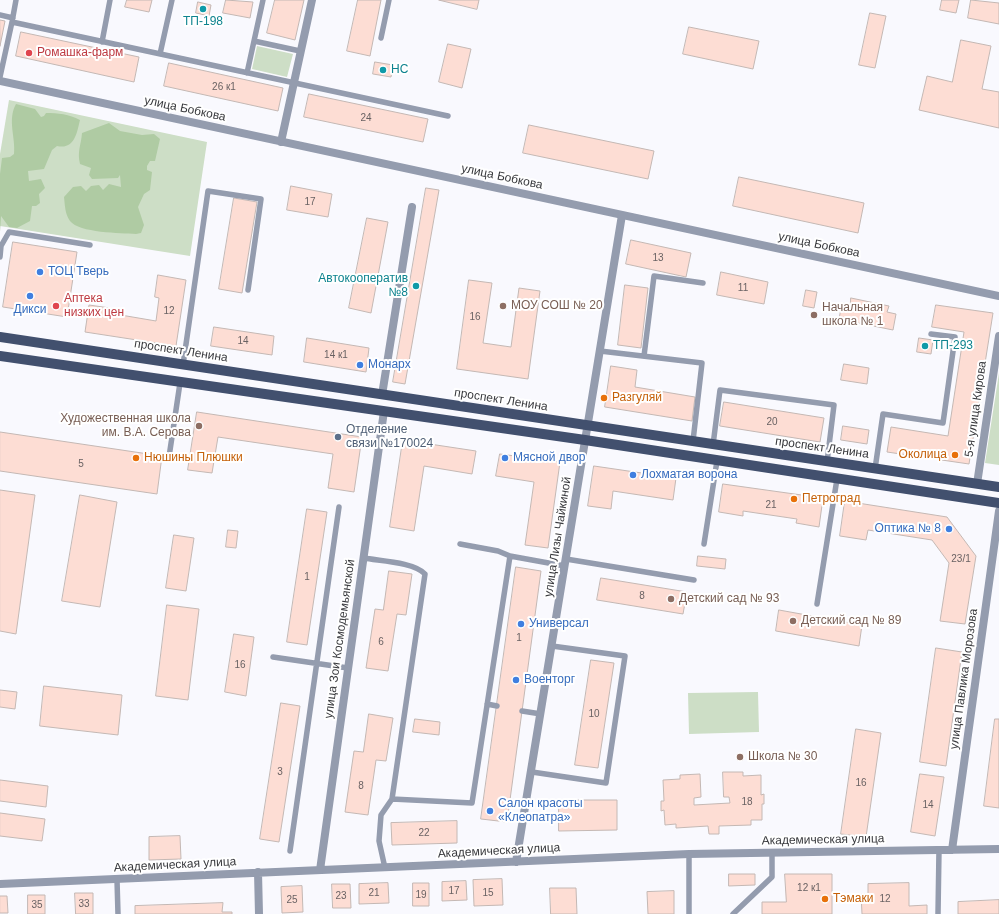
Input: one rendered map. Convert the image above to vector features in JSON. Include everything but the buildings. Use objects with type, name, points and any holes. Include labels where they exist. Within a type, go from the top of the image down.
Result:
[{"type":"main road","name":"проспект Ленина","points":[[0,337],[999,487]]},
{"type":"main road","points":[[0,356],[586,440],[999,503]]},
{"type":"main road","points":[[384,411],[388,401],[396,397]]},
{"type":"main road","points":[[962,497],[974,492],[977,484]]},
{"type":"street","points":[[281,142],[312,0]]},
{"type":"street","name":"улица Бобкова","points":[[0,82],[999,296]]},
{"type":"street","points":[[382,395],[412,207]]},
{"type":"street","name":"улица Лизы Чайкиной","points":[[516,862],[532,772],[622,215]]},
{"type":"street","name":"5-я улица Кирова","points":[[977,484],[999,336]]},
{"type":"street","name":"улица Зои Космодемьянской","points":[[320,870],[384,411]]},
{"type":"street","name":"улица Павлика Морозова","points":[[952,850],[999,511]]},
{"type":"street","name":"Академическая улица","points":[[0,884],[689,854],[999,849]]},
{"type":"street","points":[[258,872],[259,914]]},
{"type":"lane","points":[[0,77],[16,0]]},
{"type":"lane","points":[[102,42],[110,0]]},
{"type":"lane","points":[[160,54],[172,0]]},
{"type":"lane","points":[[247,73],[263,0]]},
{"type":"lane","points":[[381,38],[389,0]]},
{"type":"lane","points":[[0,15],[12,20],[102,42],[448,116]]},
{"type":"lane","points":[[254,41],[300,51]]},
{"type":"lane","points":[[183,365],[208,191],[261,199],[248,290]]},
{"type":"lane","points":[[0,257],[1,246],[9,232],[90,245]]},
{"type":"lane","points":[[644,356],[654,276],[703,283]]},
{"type":"lane","points":[[875,469],[883,414],[943,423],[955,337],[931,334]]},
{"type":"lane","points":[[600,350],[702,363],[692,442]]},
{"type":"lane","points":[[169,457],[180,383]]},
{"type":"lane","points":[[713,445],[720,390],[834,405],[827,462]]},
{"type":"lane","points":[[704,544],[717,461]]},
{"type":"lane","points":[[817,604],[837,478]]},
{"type":"lane","points":[[290,851],[339,507]]},
{"type":"lane","points":[[460,544],[498,551],[510,556],[694,580]]},
{"type":"lane","points":[[392,799],[472,803],[510,556]]},
{"type":"lane","points":[[364,558],[410,566],[421,569],[425,574],[392,799],[381,815],[379,841],[385,868]]},
{"type":"lane","points":[[532,772],[606,783],[625,656],[552,646]]},
{"type":"lane","points":[[273,657],[348,668]]},
{"type":"lane","points":[[487,704],[497,706]]},
{"type":"lane","points":[[522,711],[541,714]]},
{"type":"lane","points":[[938,914],[939,850]]},
{"type":"lane","points":[[733,914],[772,877],[772,853]]},
{"type":"lane","points":[[689,854],[689,914]]},
{"type":"lane","points":[[117,880],[118,914]]},
{"type":"green space","points":[[257,46],[293,54],[287,77],[252,69]]},
{"type":"green space","points":[[9,100],[207,142],[190,256],[0,226],[0,154]]},
{"type":"green space","points":[[16,104],[35,109],[41,117],[46,113],[55,113],[68,115],[80,120],[76,135],[71,143],[63,147],[57,146],[52,150],[44,169],[28,171],[29,181],[41,179],[45,188],[39,194],[40,203],[36,206],[32,206],[30,221],[17,228],[9,227],[1,216],[0,232],[0,174],[2,158],[10,157],[14,154],[12,116]]},
{"type":"green space","points":[[109,123],[120,131],[142,135],[154,134],[160,139],[155,161],[150,161],[147,166],[147,170],[152,172],[150,190],[144,194],[138,207],[144,225],[141,233],[111,233],[82,228],[70,221],[66,213],[64,197],[73,187],[81,186],[86,191],[91,186],[99,185],[103,190],[109,184],[121,187],[120,175],[118,178],[92,179],[89,175],[91,168],[80,164],[79,159],[82,133]]},
{"type":"green space","points":[[999,373],[999,465],[985,463]]},
{"type":"green space","points":[[758,692],[759,732],[689,734],[688,693]]},
{"type":"place","name":"ТП-198","points":[[203,9]]},
{"type":"place","name":"Ромашка-фарм","points":[[29,53]]},
{"type":"place","name":"НС","points":[[383,70]]},
{"type":"place","name":"ТОЦ Тверь","points":[[40,272]]},
{"type":"place","name":"Автокооператив №8","points":[[416,286]]},
{"type":"place","name":"Дикси","points":[[30,296]]},
{"type":"place","name":"Аптека низких цен","points":[[56,306]]},
{"type":"place","name":"МОУ СОШ № 20","points":[[503,306]]},
{"type":"place","name":"Начальная школа № 1","points":[[814,315]]},
{"type":"place","name":"ТП-293","points":[[925,346]]},
{"type":"place","name":"Монарх","points":[[360,365]]},
{"type":"place","name":"Разгуляй","points":[[604,398]]},
{"type":"place","name":"Художественная школа им. В.А. Серова","points":[[199,426]]},
{"type":"place","name":"Отделение связи №170024","points":[[338,437]]},
{"type":"place","name":"Околица","points":[[955,455]]},
{"type":"place","name":"Нюшины Плюшки","points":[[136,458]]},
{"type":"place","name":"Мясной двор","points":[[505,458]]},
{"type":"place","name":"Лохматая ворона","points":[[633,475]]},
{"type":"place","name":"Петроград","points":[[794,499]]},
{"type":"place","name":"Оптика № 8","points":[[949,529]]},
{"type":"place","name":"Детский сад № 93","points":[[671,599]]},
{"type":"place","name":"Детский сад № 89","points":[[793,621]]},
{"type":"place","name":"Универсал","points":[[521,624]]},
{"type":"place","name":"Военторг","points":[[516,680]]},
{"type":"place","name":"Школа № 30","points":[[740,757]]},
{"type":"place","name":"Салон красоты «Клеопатра»","points":[[490,811]]},
{"type":"place","name":"Тэмаки","points":[[825,899]]}]
